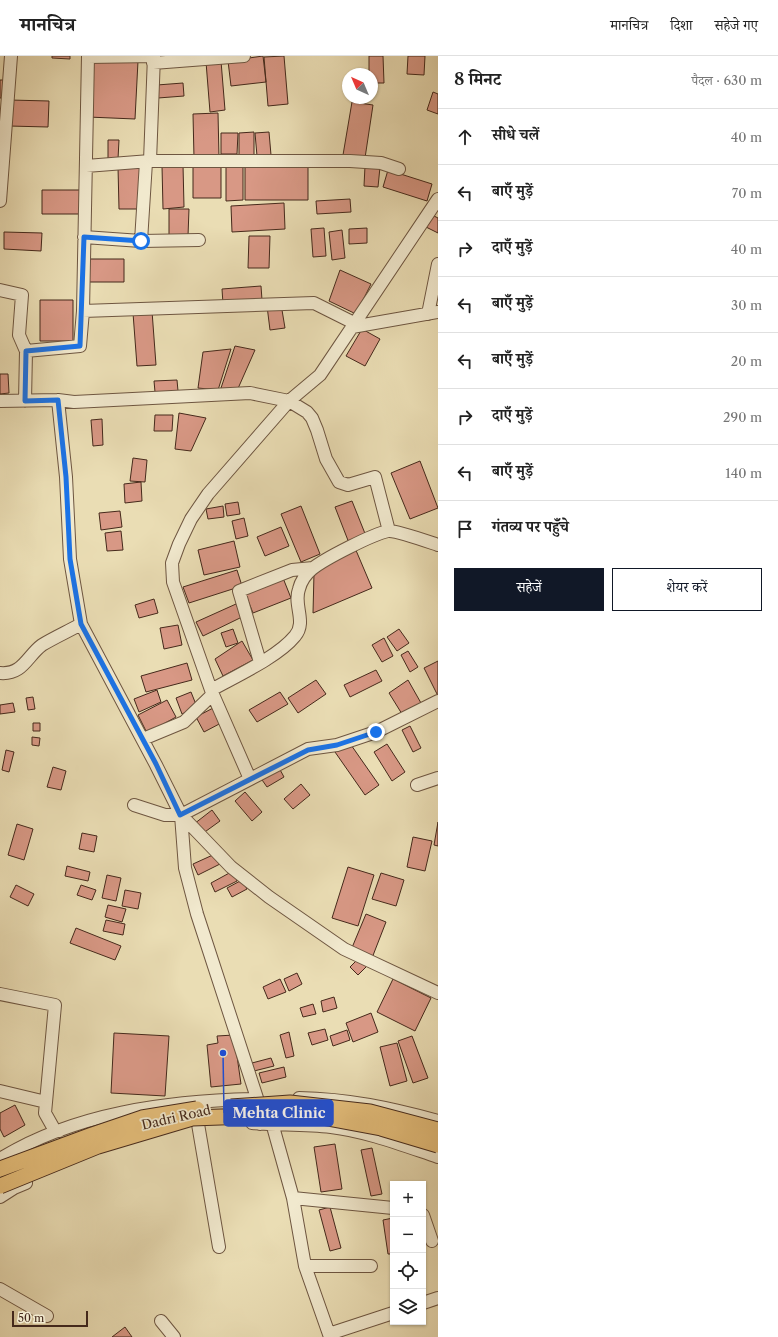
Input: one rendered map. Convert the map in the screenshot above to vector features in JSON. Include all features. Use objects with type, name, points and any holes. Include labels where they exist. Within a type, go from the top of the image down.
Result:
[{"type":"main road","points":[[0,1169],[142,1118],[191,1109],[290,1103],[370,1112],[438,1130]]},
{"type":"main road","points":[[0,1186],[98,1146],[192,1118],[306,1114],[380,1128],[438,1145]]},
{"type":"street","points":[[0,202],[10,56]]},
{"type":"street","points":[[26,351],[80,346],[83,311],[88,56],[154,59],[244,56]]},
{"type":"street","points":[[141,241],[148,161],[154,59]]},
{"type":"street","points":[[86,166],[148,161],[350,161],[381,163],[399,169]]},
{"type":"street","points":[[250,779],[212,692],[173,582],[172,563],[191,519],[208,494],[289,401],[320,375],[438,199]]},
{"type":"street","points":[[84,237],[141,241],[199,240]]},
{"type":"street","points":[[83,311],[314,303],[353,325],[433,313],[438,264]]},
{"type":"street","points":[[0,290],[22,295],[19,335],[26,351],[25,401]]},
{"type":"street","points":[[0,401],[58,400],[74,402],[250,393],[289,401],[307,412],[312,418],[326,459],[339,482],[348,485],[375,477],[389,531]]},
{"type":"street","points":[[58,400],[66,477],[70,559],[81,624],[143,739],[180,815],[231,867],[269,897],[344,949],[438,993]]},
{"type":"street","points":[[143,739],[184,722],[212,692],[277,652],[294,637],[301,624],[298,604],[298,590],[305,576],[313,568],[354,545],[389,531],[438,545]]},
{"type":"street","points":[[260,662],[239,590],[292,570],[313,568]]},
{"type":"street","points":[[0,673],[6,674],[18,670],[42,646],[81,624]]},
{"type":"street","points":[[134,805],[165,815],[180,815],[308,750],[337,745],[376,732],[438,701]]},
{"type":"street","points":[[417,785],[438,778]]},
{"type":"street","points":[[180,815],[185,868],[197,914],[257,1098],[293,1198],[305,1266],[330,1336],[390,1314]]},
{"type":"street","points":[[0,994],[55,1005],[45,1113],[54,1129],[59,1131]]},
{"type":"street","points":[[0,1091],[46,1102]]},
{"type":"street","name":"Dadri Road","points":[[0,1160],[59,1131],[115,1115],[166,1104],[206,1100],[326,1098],[384,1106],[438,1121]]},
{"type":"street","name":"Dadri Road","points":[[0,1197],[14,1188],[123,1144],[172,1129],[214,1121],[333,1127],[386,1140],[438,1157]]},
{"type":"street","points":[[198,1124],[219,1247]]},
{"type":"street","points":[[293,1198],[390,1208]]},
{"type":"street","points":[[424,1217],[432,1241]]},
{"type":"street","points":[[305,1266],[371,1266]]},
{"type":"street","points":[[0,1289],[48,1316]]},
{"type":"street","points":[[426,1302],[438,1298]]},
{"type":"street","points":[[161,1321],[174,1337]]},
{"type":"building","points":[[52,56],[70,56],[70,59],[52,58]]},
{"type":"building","points":[[263,56],[266,82],[231,86],[228,61]]},
{"type":"building","points":[[284,56],[288,104],[268,106],[264,57]]},
{"type":"building","points":[[369,56],[383,56],[384,83],[378,83],[378,68],[369,68]]},
{"type":"building","points":[[408,56],[425,56],[424,75],[407,74]]},
{"type":"building","points":[[91,59],[138,61],[135,119],[88,117]]},
{"type":"building","points":[[221,61],[225,110],[210,112],[206,62]]},
{"type":"building","points":[[0,80],[3,80],[2,98],[0,98]]},
{"type":"building","points":[[183,83],[184,96],[158,98],[157,85]]},
{"type":"building","points":[[433,92],[438,94],[438,114],[427,110]]},
{"type":"building","points":[[10,100],[49,101],[48,127],[9,126]]},
{"type":"building","points":[[352,104],[373,105],[365,158],[343,155]]},
{"type":"building","points":[[218,113],[219,158],[194,158],[193,114]]},
{"type":"building","points":[[254,132],[254,155],[239,155],[239,133]]},
{"type":"building","points":[[269,132],[271,155],[257,156],[255,133]]},
{"type":"building","points":[[221,133],[238,133],[237,154],[221,154]]},
{"type":"building","points":[[108,140],[119,140],[118,159],[108,159]]},
{"type":"building","points":[[193,163],[221,163],[221,198],[193,198]]},
{"type":"building","points":[[243,163],[243,200],[226,201],[226,164]]},
{"type":"building","points":[[245,163],[308,164],[308,200],[245,200]]},
{"type":"building","points":[[183,165],[184,207],[163,209],[162,166]]},
{"type":"building","points":[[141,166],[142,209],[119,209],[118,167]]},
{"type":"building","points":[[365,166],[380,167],[378,187],[364,186]]},
{"type":"building","points":[[388,170],[432,184],[427,201],[383,187]]},
{"type":"building","points":[[42,190],[83,190],[83,214],[42,214]]},
{"type":"building","points":[[350,199],[351,212],[317,214],[316,201]]},
{"type":"building","points":[[284,203],[285,229],[232,232],[231,206]]},
{"type":"building","points":[[169,209],[189,209],[188,236],[169,236]]},
{"type":"building","points":[[430,214],[438,218],[438,233],[424,226]]},
{"type":"building","points":[[324,228],[326,256],[313,257],[311,229]]},
{"type":"building","points":[[367,228],[367,243],[349,244],[349,229]]},
{"type":"building","points":[[342,230],[345,258],[332,260],[329,232]]},
{"type":"building","points":[[4,232],[42,233],[41,251],[4,249]]},
{"type":"building","points":[[249,236],[270,236],[269,268],[248,268]]},
{"type":"building","points":[[85,259],[124,259],[124,282],[85,282]]},
{"type":"building","points":[[340,270],[371,284],[356,314],[329,301]]},
{"type":"building","points":[[261,286],[262,300],[223,304],[222,289]]},
{"type":"building","points":[[40,300],[73,300],[73,341],[40,341]]},
{"type":"building","points":[[281,304],[285,328],[270,330],[267,306]]},
{"type":"building","points":[[152,311],[156,365],[137,366],[133,313]]},
{"type":"building","points":[[362,329],[380,339],[365,366],[346,356]]},
{"type":"building","points":[[235,346],[255,350],[236,393],[221,388]]},
{"type":"building","points":[[231,349],[218,390],[198,388],[203,352]]},
{"type":"building","points":[[0,374],[8,374],[9,393],[0,394]]},
{"type":"building","points":[[177,380],[178,391],[155,392],[154,381]]},
{"type":"building","points":[[179,413],[206,418],[191,451],[175,449]]},
{"type":"building","points":[[155,415],[173,415],[172,431],[154,431]]},
{"type":"building","points":[[102,419],[103,445],[93,446],[91,420]]},
{"type":"building","points":[[133,458],[147,460],[145,482],[130,481]]},
{"type":"building","points":[[420,461],[438,508],[410,519],[391,473]]},
{"type":"building","points":[[141,482],[142,501],[125,503],[124,484]]},
{"type":"building","points":[[352,501],[366,536],[349,543],[335,507]]},
{"type":"building","points":[[238,502],[240,514],[227,516],[225,504]]},
{"type":"building","points":[[223,506],[224,517],[208,519],[206,509]]},
{"type":"building","points":[[301,506],[320,554],[301,562],[281,514]]},
{"type":"building","points":[[120,511],[122,527],[101,530],[99,513]]},
{"type":"building","points":[[244,518],[248,536],[236,539],[232,521]]},
{"type":"building","points":[[281,527],[289,546],[265,556],[257,537]]},
{"type":"building","points":[[121,531],[123,550],[107,551],[105,533]]},
{"type":"building","points":[[234,541],[240,567],[204,575],[198,550]]},
{"type":"building","points":[[355,548],[372,588],[313,613],[314,573]]},
{"type":"building","points":[[237,570],[242,586],[189,603],[183,587]]},
{"type":"building","points":[[283,578],[291,598],[253,613],[245,593]]},
{"type":"building","points":[[154,599],[158,613],[139,618],[135,605]]},
{"type":"building","points":[[236,604],[242,617],[203,636],[196,622]]},
{"type":"building","points":[[178,625],[182,645],[164,649],[160,628]]},
{"type":"building","points":[[233,629],[238,643],[226,647],[221,633]]},
{"type":"building","points":[[399,629],[409,643],[397,651],[387,637]]},
{"type":"building","points":[[384,638],[393,656],[382,662],[372,645]]},
{"type":"building","points":[[242,641],[253,660],[223,676],[215,659]]},
{"type":"building","points":[[408,651],[418,667],[410,672],[401,655]]},
{"type":"building","points":[[438,661],[438,696],[424,668]]},
{"type":"building","points":[[187,663],[192,680],[146,692],[141,676]]},
{"type":"building","points":[[376,670],[382,681],[350,697],[344,685]]},
{"type":"building","points":[[316,680],[326,694],[298,713],[288,698]]},
{"type":"building","points":[[408,680],[421,703],[402,714],[389,693]]},
{"type":"building","points":[[157,690],[161,702],[139,712],[134,699]]},
{"type":"building","points":[[191,692],[197,707],[182,714],[176,698]]},
{"type":"building","points":[[280,692],[288,704],[257,722],[249,710]]},
{"type":"building","points":[[33,697],[35,709],[28,710],[26,698]]},
{"type":"building","points":[[167,700],[176,717],[147,733],[138,715]]},
{"type":"building","points":[[13,703],[15,712],[0,714],[0,705]]},
{"type":"building","points":[[215,707],[223,722],[204,732],[196,717]]},
{"type":"building","points":[[33,723],[40,723],[40,731],[33,731]]},
{"type":"building","points":[[410,726],[421,748],[413,752],[402,730]]},
{"type":"building","points":[[32,737],[40,738],[39,746],[32,745]]},
{"type":"building","points":[[349,742],[379,785],[365,795],[335,752]]},
{"type":"building","points":[[387,744],[405,772],[392,781],[374,752]]},
{"type":"building","points":[[6,750],[14,752],[9,772],[2,770]]},
{"type":"building","points":[[278,766],[284,777],[267,787],[260,777]]},
{"type":"building","points":[[53,767],[66,771],[61,790],[47,787]]},
{"type":"building","points":[[301,784],[310,795],[293,809],[284,799]]},
{"type":"building","points":[[245,792],[262,812],[252,821],[235,801]]},
{"type":"building","points":[[212,810],[220,821],[202,834],[194,824]]},
{"type":"building","points":[[438,822],[438,846],[434,845]]},
{"type":"building","points":[[17,824],[33,829],[24,860],[8,855]]},
{"type":"building","points":[[82,833],[97,836],[94,852],[79,849]]},
{"type":"building","points":[[413,837],[432,841],[425,871],[407,867]]},
{"type":"building","points":[[215,854],[220,864],[198,875],[193,864]]},
{"type":"building","points":[[67,866],[90,872],[88,881],[65,876]]},
{"type":"building","points":[[348,867],[374,875],[358,926],[332,918]]},
{"type":"building","points":[[233,871],[237,881],[215,892],[211,883]]},
{"type":"building","points":[[381,873],[404,880],[396,906],[372,899]]},
{"type":"building","points":[[107,875],[121,878],[116,901],[102,898]]},
{"type":"building","points":[[242,880],[247,889],[232,897],[227,888]]},
{"type":"building","points":[[16,885],[34,894],[28,906],[10,897]]},
{"type":"building","points":[[81,885],[96,890],[92,900],[77,895]]},
{"type":"building","points":[[125,890],[141,893],[138,909],[122,906]]},
{"type":"building","points":[[108,905],[126,909],[122,922],[105,917]]},
{"type":"building","points":[[366,914],[386,922],[372,958],[351,950]]},
{"type":"building","points":[[106,920],[125,924],[123,935],[103,931]]},
{"type":"building","points":[[76,928],[121,946],[115,960],[70,943]]},
{"type":"building","points":[[359,958],[367,966],[358,975],[350,967]]},
{"type":"building","points":[[297,973],[302,984],[289,991],[284,979]]},
{"type":"building","points":[[280,979],[286,992],[268,999],[263,987]]},
{"type":"building","points":[[393,979],[431,998],[415,1031],[377,1012]]},
{"type":"building","points":[[334,997],[337,1008],[323,1012],[321,1001]]},
{"type":"building","points":[[313,1004],[316,1014],[303,1017],[300,1008]]},
{"type":"building","points":[[371,1013],[378,1032],[353,1042],[346,1023]]},
{"type":"building","points":[[325,1029],[328,1040],[312,1045],[308,1033]]},
{"type":"building","points":[[347,1030],[350,1040],[333,1046],[330,1036]]},
{"type":"building","points":[[289,1032],[294,1056],[286,1058],[280,1035]]},
{"type":"building","points":[[114,1033],[169,1036],[165,1096],[111,1093]]},
{"type":"building","points":[[234,1035],[241,1084],[211,1087],[207,1045],[218,1043],[217,1036]]},
{"type":"building","points":[[412,1036],[428,1078],[413,1083],[398,1041]]},
{"type":"building","points":[[397,1043],[407,1081],[390,1086],[380,1047]]},
{"type":"building","points":[[271,1058],[274,1066],[254,1071],[252,1063]]},
{"type":"building","points":[[284,1067],[286,1077],[262,1083],[259,1073]]},
{"type":"building","points":[[15,1105],[25,1125],[4,1137],[0,1129],[0,1113]]},
{"type":"building","points":[[335,1144],[342,1189],[321,1192],[314,1147]]},
{"type":"building","points":[[372,1148],[382,1194],[371,1196],[361,1150]]},
{"type":"building","points":[[330,1207],[341,1248],[330,1251],[319,1210]]},
{"type":"building","points":[[390,1219],[390,1254],[388,1254],[383,1220]]},
{"type":"building","points":[[125,1327],[132,1337],[112,1337]]},
{"type":"place","name":"Mehta Clinic","points":[[223,1053]]},
{"type":"route","points":[[141,241],[84,237],[83,311],[80,346],[26,351],[25,401],[58,400],[66,477],[70,559],[81,624],[156,764],[180,815],[308,750],[337,745],[376,732]]}]
